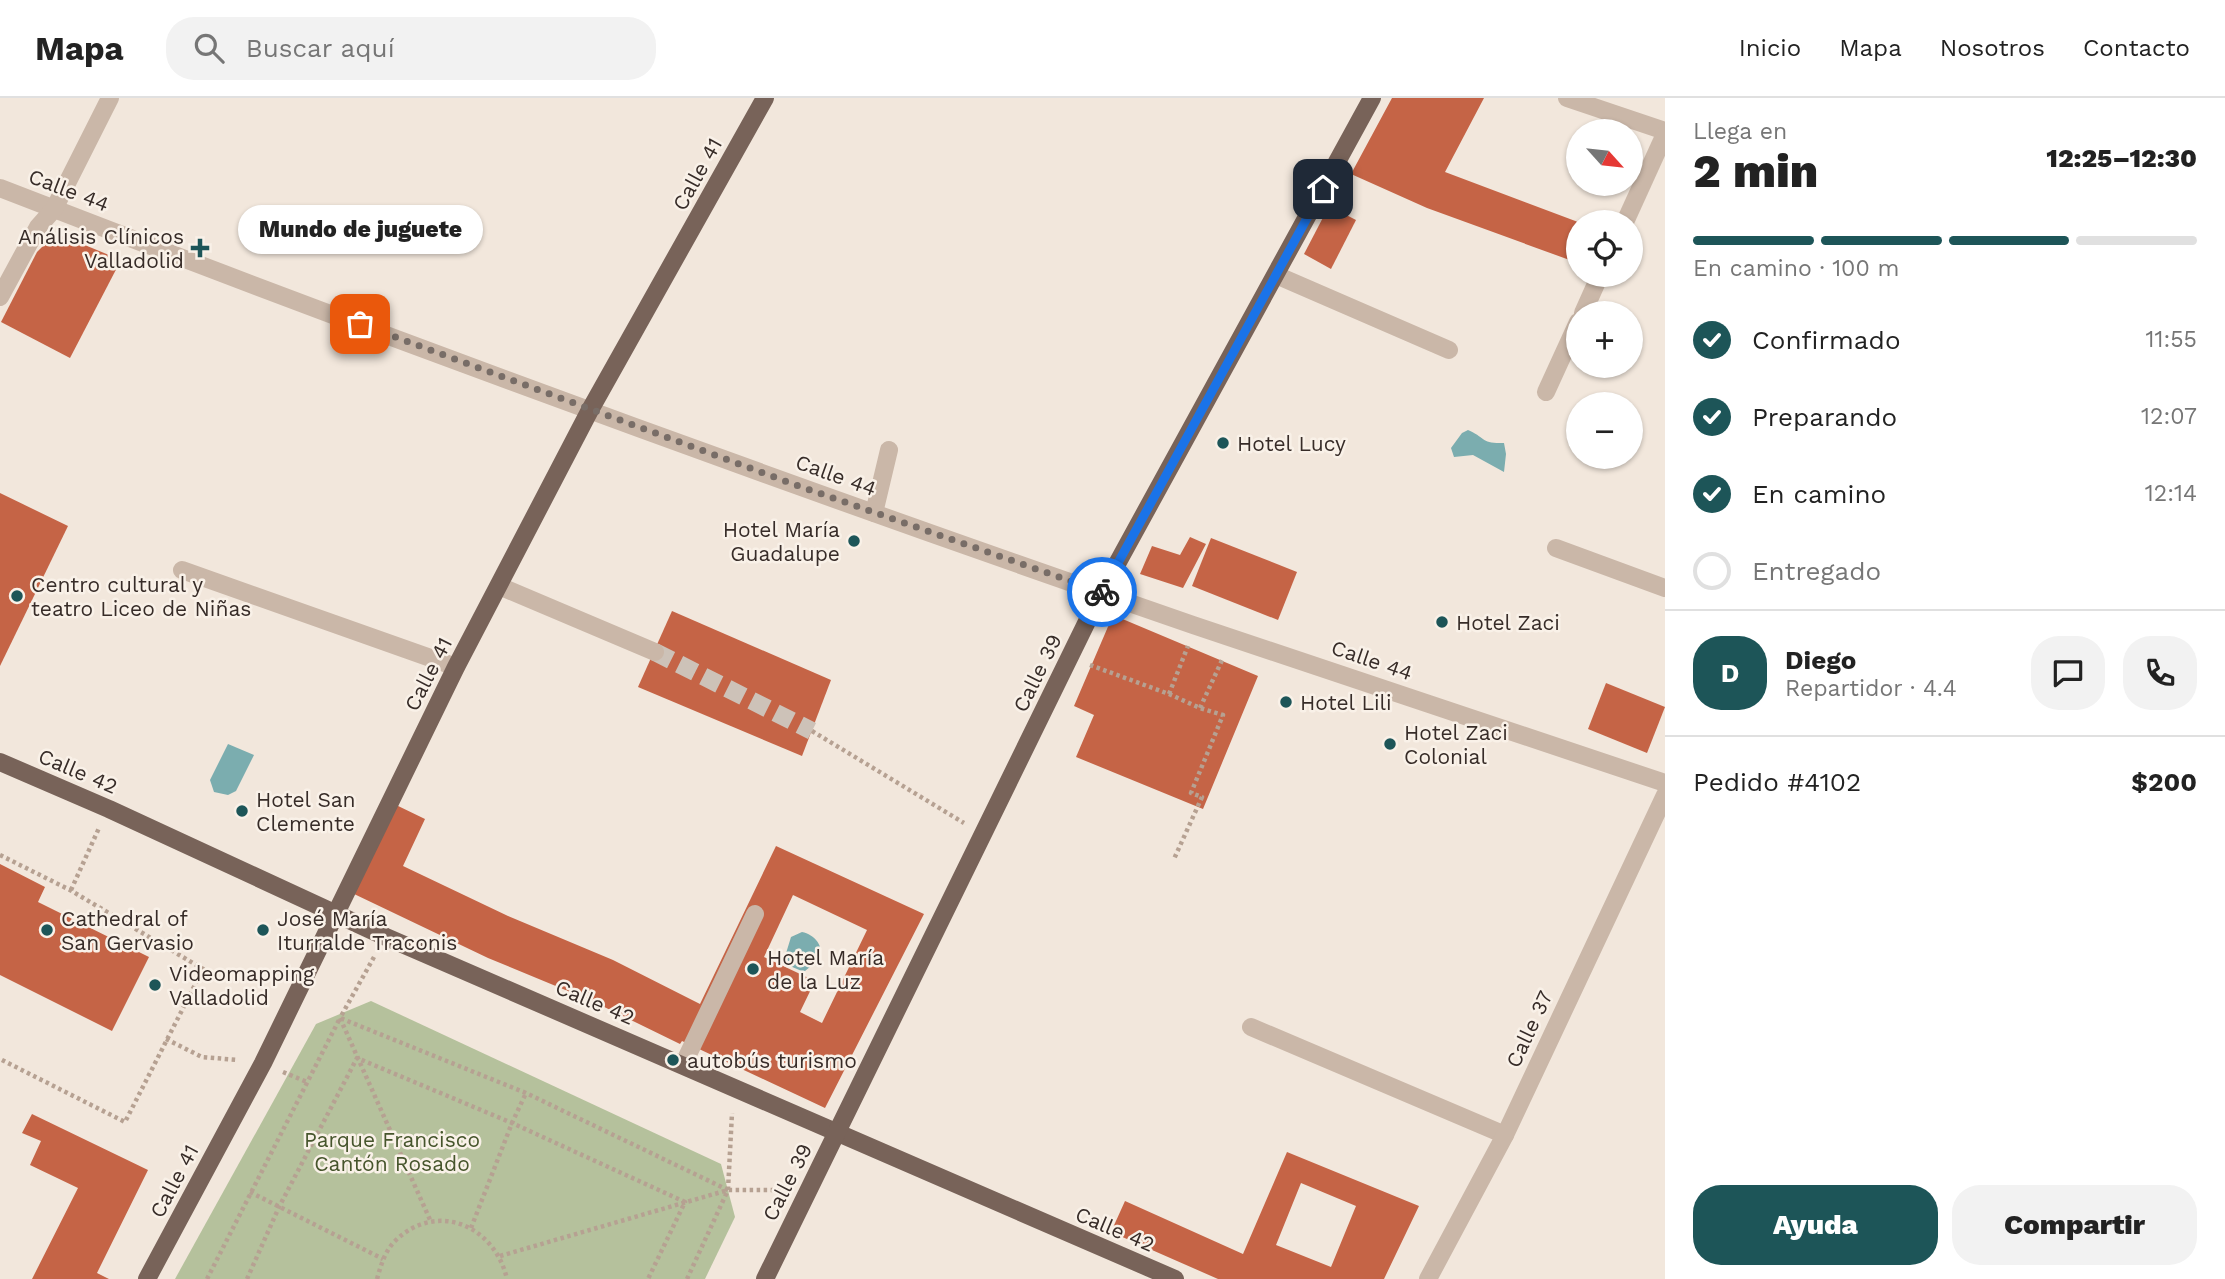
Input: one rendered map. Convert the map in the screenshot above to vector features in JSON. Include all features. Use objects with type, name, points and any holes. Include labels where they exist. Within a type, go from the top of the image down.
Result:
[{"type":"main road","name":"Calle 41","points":[[147,1279],[263,1063],[456,667],[590,410],[765,98]]},
{"type":"main road","name":"Calle 39","points":[[765,1279],[1101,593],[1372,98]]},
{"type":"main road","name":"Calle 42","points":[[0,762],[109,809],[336,915],[1175,1279]]},
{"type":"street","points":[[0,297],[38,227],[54,209],[110,98]]},
{"type":"street","points":[[1567,98],[1665,132],[1630,210]]},
{"type":"street","name":"Calle 44","points":[[0,188],[590,410],[874,513],[1197,626],[1665,783]]},
{"type":"street","points":[[1276,275],[1449,350]]},
{"type":"street","points":[[1546,392],[1566,348]]},
{"type":"street","points":[[874,513],[889,450]]},
{"type":"street","points":[[1556,548],[1665,589]]},
{"type":"street","points":[[182,570],[456,667]]},
{"type":"street","points":[[499,586],[655,652]]},
{"type":"street","name":"Calle 37","points":[[1428,1279],[1505,1135],[1665,795]]},
{"type":"street","points":[[682,1065],[755,914]]},
{"type":"street","points":[[1251,1027],[1505,1135]]},
{"type":"path","points":[[1169,694],[1197,626]]},
{"type":"path","points":[[1200,708],[1232,637]]},
{"type":"path","points":[[1070,657],[1223,715],[1191,793],[1202,797],[1174,859]]},
{"type":"path","points":[[812,731],[983,834]]},
{"type":"path","points":[[71,890],[109,809]]},
{"type":"path","points":[[0,855],[71,890],[203,969],[125,1122],[0,1059]]},
{"type":"path","points":[[207,1279],[340,1018],[386,937]]},
{"type":"path","points":[[340,1018],[430,1222]]},
{"type":"path","points":[[340,1018],[526,1093],[728,1190]]},
{"type":"path","points":[[357,1058],[512,1123],[685,1202]]},
{"type":"path","points":[[247,1279],[279,1208],[357,1058]]},
{"type":"path","points":[[687,1279],[728,1190],[734,1088]]},
{"type":"path","points":[[471,1228],[526,1093]]},
{"type":"path","points":[[500,1256],[728,1190],[807,1190]]},
{"type":"path","points":[[250,1192],[383,1259]]},
{"type":"path","points":[[648,1279],[685,1202]]},
{"type":"path","points":[[377,1279],[383,1259],[394,1241],[411,1229],[430,1222],[451,1222],[471,1228],[488,1240],[500,1256],[506,1279]]},
{"type":"green space","name":"Parque Francisco Cantón Rosado","points":[[371,1001],[721,1164],[735,1217],[705,1279],[175,1279],[316,1024]]},
{"type":"water","points":[[1468,430],[1487,441],[1504,443],[1504,472],[1473,455],[1454,457],[1451,448],[1462,433]]},
{"type":"water","points":[[228,744],[254,755],[236,791],[228,795],[214,792],[210,780]]},
{"type":"water","points":[[802,932],[814,938],[821,950],[817,961],[804,972],[783,963],[791,937]]},
{"type":"building","points":[[1392,98],[1484,98],[1445,172],[1566,217],[1566,259],[1427,208],[1351,174]]},
{"type":"building","points":[[1329,206],[1356,220],[1331,269],[1304,254]]},
{"type":"building","points":[[63,236],[121,260],[70,358],[1,322],[37,252],[45,244]]},
{"type":"building","name":"Centro cultural y teatro Liceo de Niñas","points":[[0,493],[68,526],[0,666]]},
{"type":"building","points":[[1190,537],[1206,544],[1183,588],[1140,574],[1152,546],[1180,555]]},
{"type":"building","points":[[1211,538],[1297,572],[1278,620],[1192,586]]},
{"type":"building","points":[[672,611],[831,680],[802,756],[638,687]]},
{"type":"building","points":[[1113,615],[1258,676],[1203,809],[1076,757],[1094,715],[1074,706]]},
{"type":"building","points":[[1606,683],[1665,707],[1647,753],[1588,729]]},
{"type":"building","name":"Hotel María de la Luz","points":[[394,804],[425,819],[403,866],[508,916],[613,960],[700,1004],[776,846],[924,914],[825,1108],[682,1041],[680,1044],[592,1001],[488,958],[352,893]],"holes":[[[793,895],[867,930],[822,1023],[800,1012],[815,981],[764,957]]]},
{"type":"building","name":"Cathedral of San Gervasio","points":[[0,864],[45,887],[38,902],[149,957],[112,1031],[0,975]]},
{"type":"building","points":[[32,1114],[148,1170],[97,1273],[109,1279],[32,1279],[78,1188],[30,1165],[41,1141],[22,1133]]},
{"type":"building","points":[[1287,1152],[1419,1206],[1384,1279],[1218,1279],[1111,1232],[1125,1201],[1243,1254]],"holes":[[[1301,1183],[1356,1206],[1331,1267],[1276,1245]]]},
{"type":"tunnel","points":[[655,652],[812,731]]},
{"type":"way so far","points":[[360,324],[796,485],[1102,592]]},
{"type":"place","name":"Análisis Clínicos Valladolid","points":[[200,248]]},
{"type":"place","name":"Mundo de juguete","points":[[360,324]]},
{"type":"place","name":"Hotel Lucy","points":[[1223,443]]},
{"type":"place","name":"Hotel María Guadalupe","points":[[854,541]]},
{"type":"place","name":"Centro cultural y teatro Liceo de Niñas","points":[[17,596]]},
{"type":"place","name":"Hotel Zaci","points":[[1442,622]]},
{"type":"place","name":"Hotel Lili","points":[[1286,702]]},
{"type":"place","name":"Hotel Zaci Colonial","points":[[1390,744]]},
{"type":"place","name":"Hotel San Clemente","points":[[242,811]]},
{"type":"place","name":"Cathedral of San Gervasio","points":[[47,930]]},
{"type":"place","name":"José María Iturralde Traconis","points":[[263,930]]},
{"type":"place","name":"Hotel María de la Luz","points":[[753,969]]},
{"type":"place","name":"Videomapping Valladolid","points":[[155,985]]},
{"type":"place","name":"autobús turismo","points":[[673,1060]]},
{"type":"route","points":[[1102,592],[1323,189]]}]
